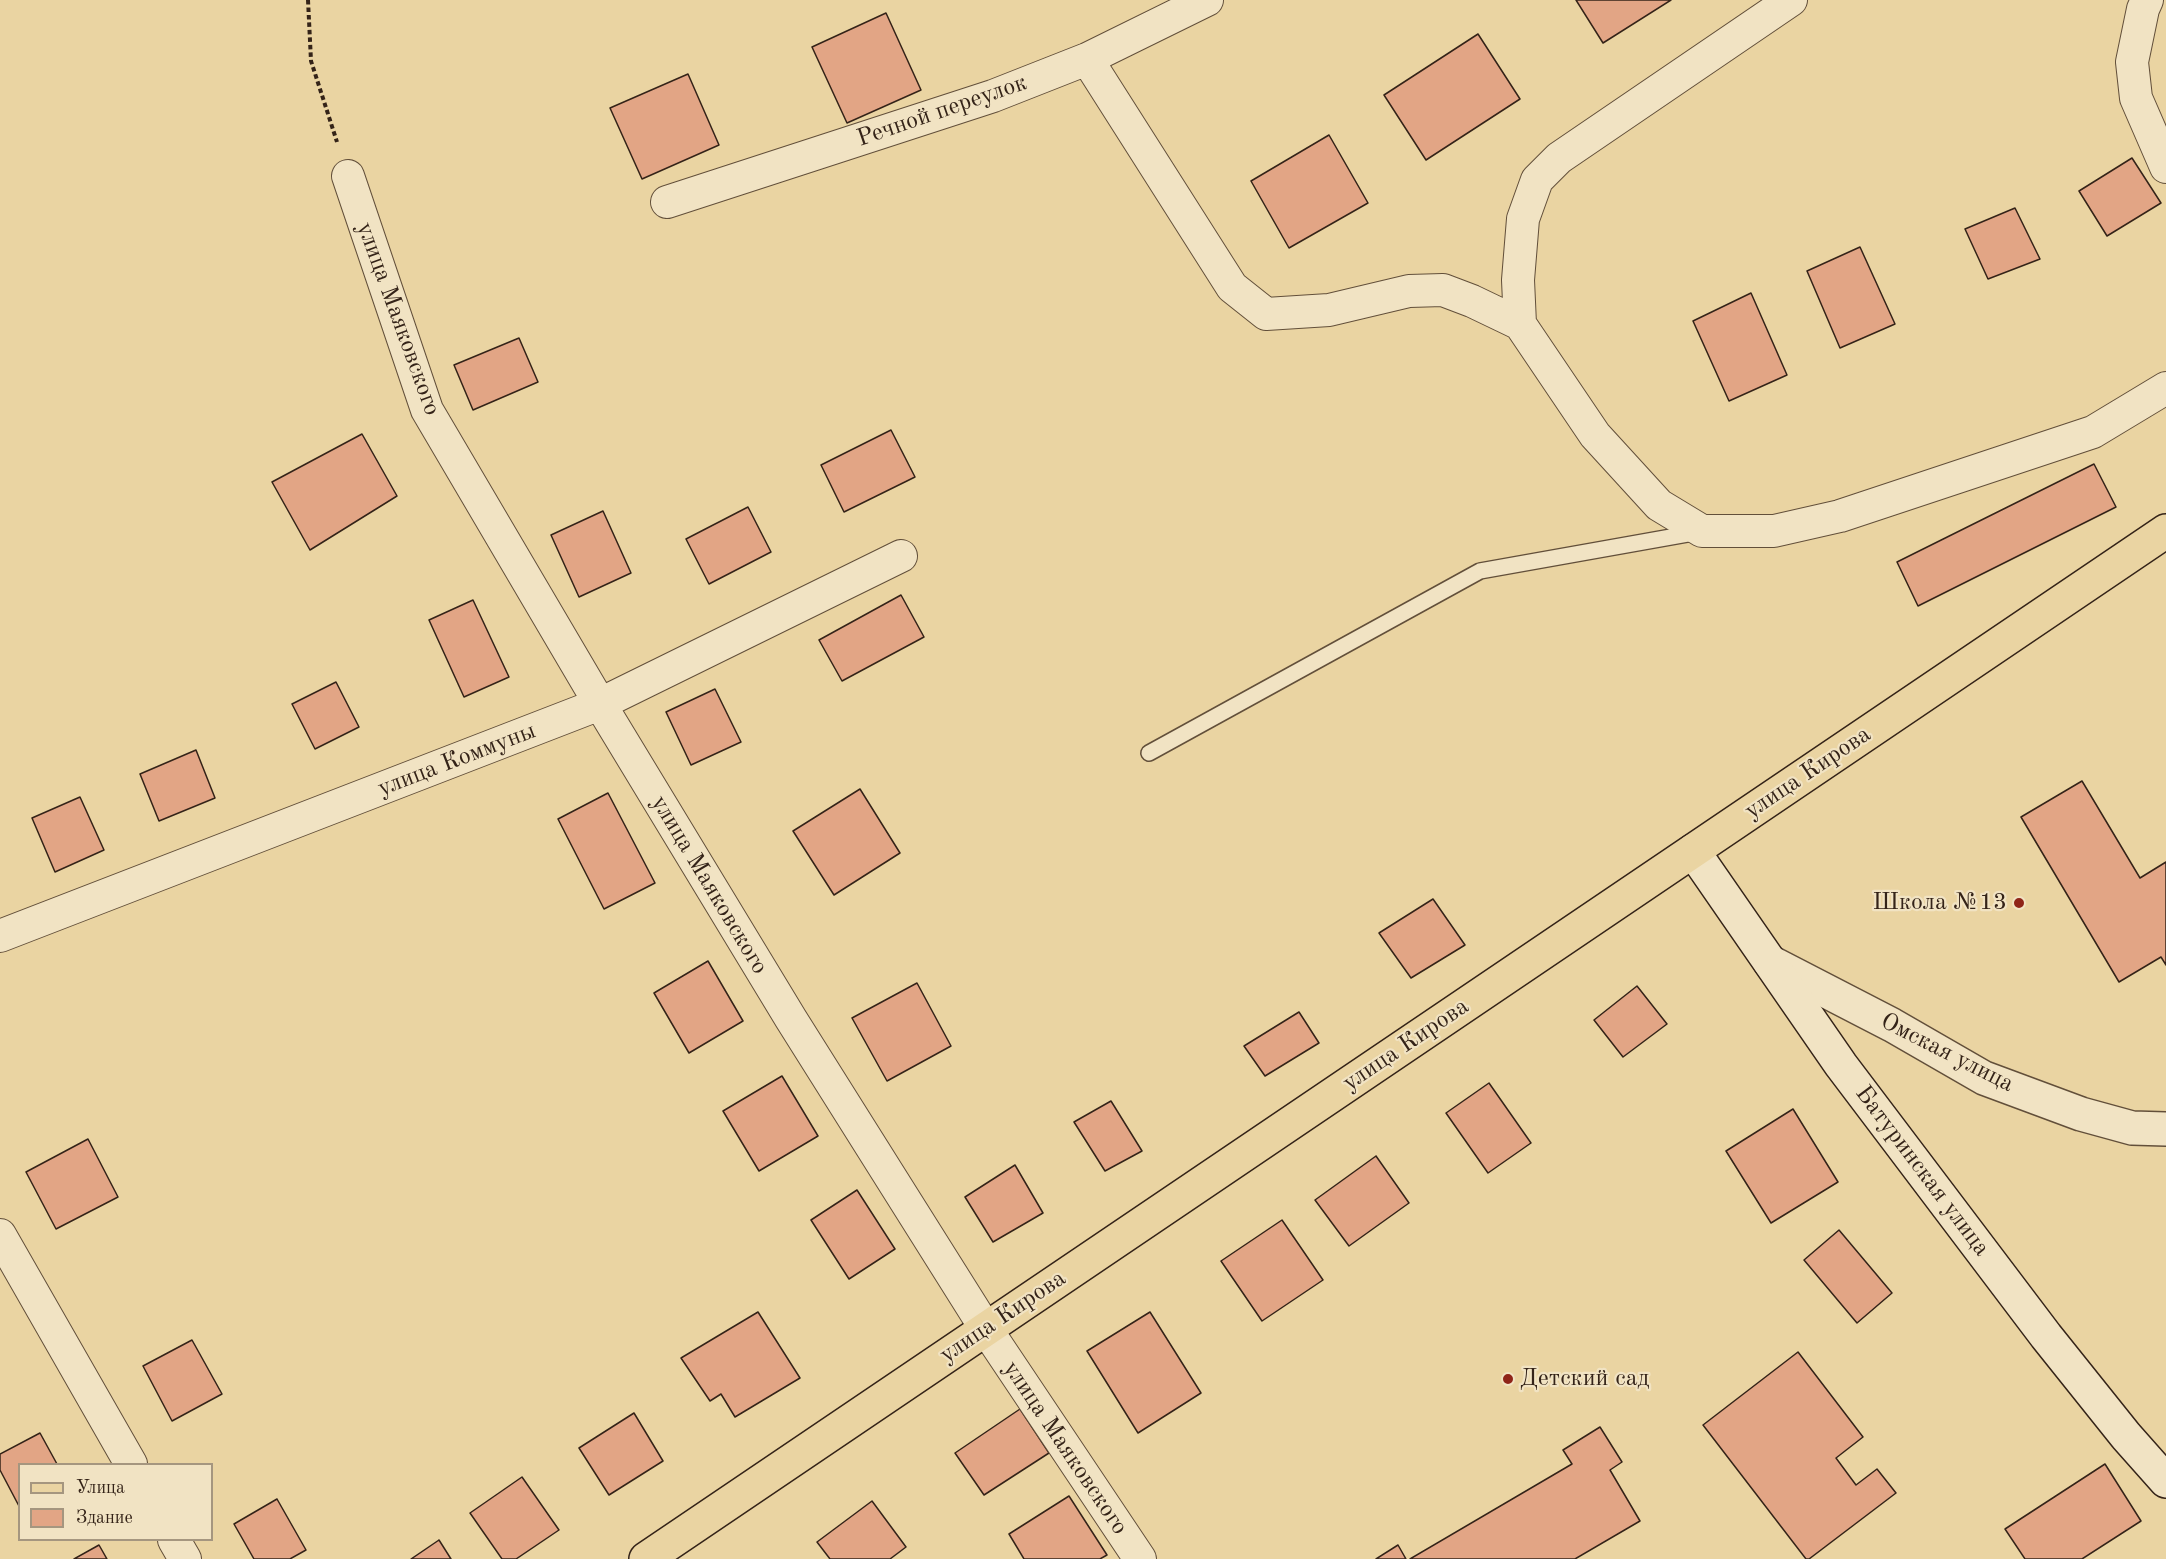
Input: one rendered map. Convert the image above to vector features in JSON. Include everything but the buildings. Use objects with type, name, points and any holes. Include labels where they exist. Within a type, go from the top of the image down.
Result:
[{"type":"main road","name":"улица Кирова","points":[[646,1559],[2166,531]]},
{"type":"main road","name":"Батуринская улица","points":[[1693,851],[1841,1065],[2046,1336],[2126,1436],[2166,1481]]},
{"type":"main road","name":"Омская улица","points":[[1770,962],[1892,1025],[1984,1078],[2081,1114],[2132,1128],[2166,1130]]},
{"type":"street","name":"Речной переулок","points":[[668,202],[993,96],[1088,58],[1208,0]]},
{"type":"street","points":[[1520,324],[1518,280],[1523,219],[1537,180],[1559,158],[1791,0]]},
{"type":"street","points":[[2147,0],[2143,9],[2132,63],[2136,98],[2166,167]]},
{"type":"street","points":[[1088,58],[1232,287],[1266,314],[1329,310],[1409,291],[1443,290],[1520,324],[1595,435],[1659,505],[1702,531],[1774,531],[1840,516],[2093,432],[2166,388]]},
{"type":"street","name":"улица Маяковского","points":[[348,176],[427,410],[600,704],[791,1019],[986,1329],[1140,1559]]},
{"type":"street","name":"улица Коммуны","points":[[0,936],[600,704],[901,556]]},
{"type":"street","points":[[0,1235],[130,1463]]},
{"type":"street","points":[[175,1541],[185,1559]]},
{"type":"lane","points":[[1149,753],[1480,571],[1702,531]]},
{"type":"path","points":[[308,0],[311,61],[348,176]]},
{"type":"place","name":"Школа №13","points":[[2019,903]]},
{"type":"place","name":"Детский сад","points":[[1508,1379]]}]
